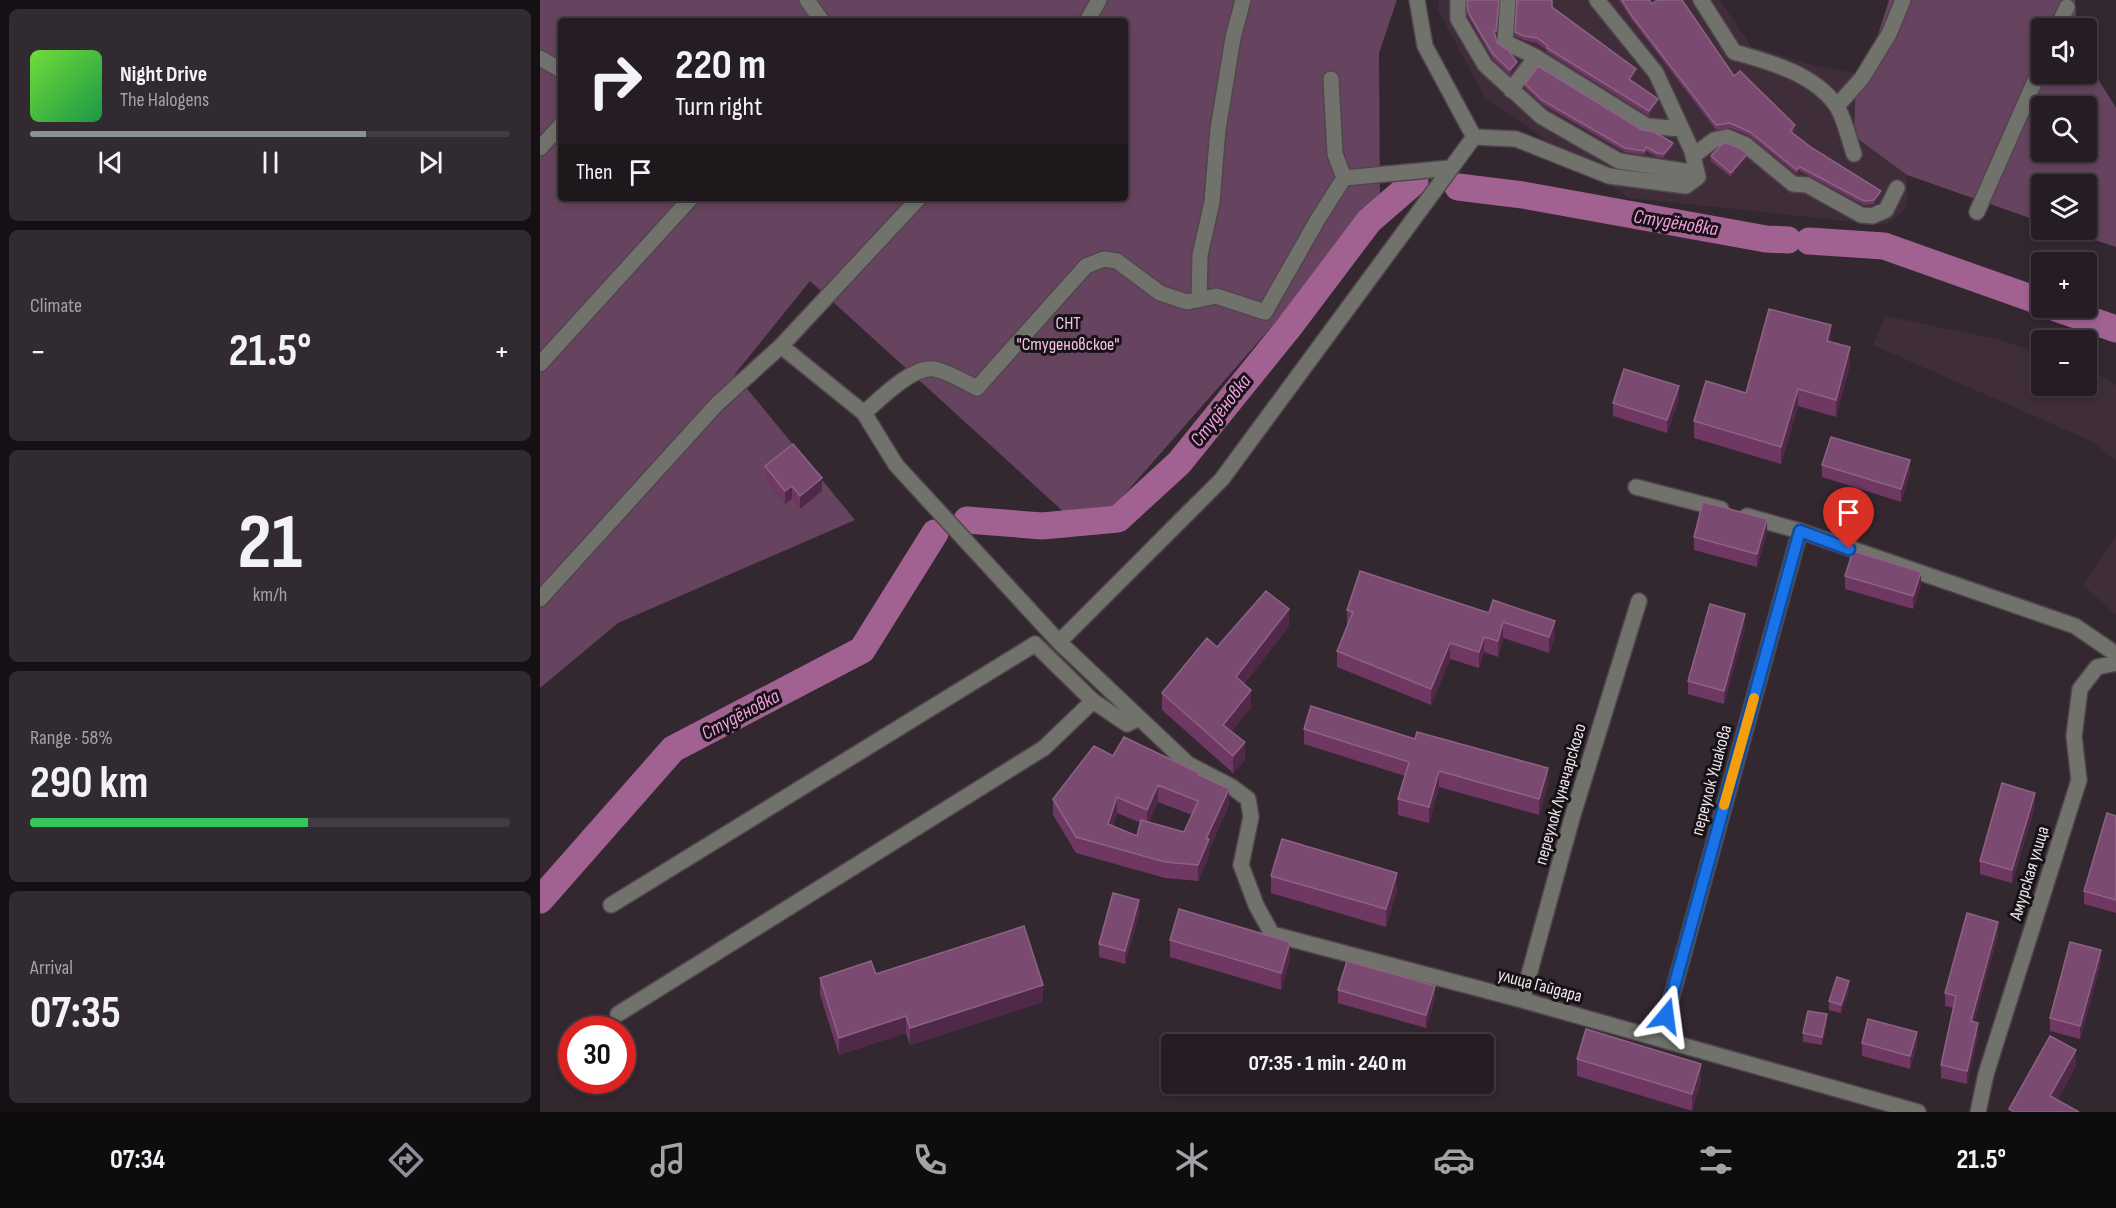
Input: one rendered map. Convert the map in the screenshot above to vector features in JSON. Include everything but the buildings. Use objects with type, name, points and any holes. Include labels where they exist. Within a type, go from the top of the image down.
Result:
[{"type":"street","points":[[807,0],[820,18]]},
{"type":"street","points":[[1089,18],[1099,0]]},
{"type":"street","points":[[1199,300],[1200,255],[1212,202],[1218,129],[1233,38],[1243,0]]},
{"type":"street","points":[[1418,0],[1425,46],[1474,137]]},
{"type":"street","points":[[1458,0],[1458,19],[1485,65],[1542,117],[1619,161],[1697,173]]},
{"type":"street","points":[[1508,0],[1505,42],[1536,57],[1647,126],[1682,129]]},
{"type":"street","points":[[1474,137],[1516,140],[1609,176],[1686,186],[1698,177],[1693,156],[1656,72],[1597,0]]},
{"type":"street","points":[[1701,0],[1734,52],[1762,60],[1813,82],[1837,106],[1854,154]]},
{"type":"street","points":[[1837,106],[1862,78],[1889,34],[1903,0]]},
{"type":"street","points":[[2062,18],[2067,7]]},
{"type":"street","points":[[1511,90],[1536,57]]},
{"type":"street","points":[[540,58],[558,68]]},
{"type":"street","points":[[1331,79],[1335,154],[1344,178]]},
{"type":"street","points":[[1977,212],[2034,84]]},
{"type":"street","points":[[540,148],[558,129]]},
{"type":"street","points":[[1059,642],[1222,479],[1474,137]]},
{"type":"street","points":[[1693,156],[1714,140],[1727,137],[1746,145],[1792,184],[1807,184],[1861,214],[1872,216],[1886,210],[1897,188]]},
{"type":"street","points":[[1344,178],[1450,168]]},
{"type":"street","points":[[864,413],[902,379],[931,369],[950,374],[977,388],[1086,266],[1104,259],[1117,261],[1161,293],[1186,302],[1216,296],[1265,312],[1344,178]]},
{"type":"street","points":[[540,364],[688,201]]},
{"type":"street","points":[[540,599],[717,404],[781,346],[916,201]]},
{"type":"street","points":[[610,905],[1035,644],[1093,701],[1127,724],[1139,718],[1059,642],[896,465],[864,413],[781,346]]},
{"type":"street","points":[[1636,486],[1800,531],[2075,626],[2116,654]]},
{"type":"street","name":"переулок Ушакова","points":[[1660,1039],[1800,531]]},
{"type":"street","name":"переулок Луначарского","points":[[1522,1000],[1572,818],[1639,601]]},
{"type":"street","name":"Амурская улица","points":[[1978,1112],[1986,1074],[2079,780],[2074,736],[2080,689],[2097,667],[2116,663]]},
{"type":"street","points":[[618,1014],[1044,748],[1093,701]]},
{"type":"street","name":"улица Гайдара","points":[[1139,718],[1188,764],[1232,787],[1248,799],[1251,817],[1241,865],[1256,905],[1272,934],[1522,1000],[1918,1112]]},
{"type":"shaded area","points":[[1439,0],[1720,0],[1751,46],[1819,67],[1856,73],[1854,136],[1907,175],[1907,207],[1886,225],[1629,198],[1485,98],[1438,10]]},
{"type":"shaded area","points":[[1885,316],[1997,339],[2031,351],[2031,396],[2097,396],[2097,374],[2116,385],[2116,461],[2093,442],[1873,345]]},
{"type":"shaded area","points":[[2116,535],[2116,615],[2083,585]]},
{"type":"green space","name":"СНТ \"Студеновское\"","points":[[540,0],[1397,0],[1379,53],[1380,203],[1089,535],[810,281],[735,374],[855,520],[618,623],[540,688]]},
{"type":"green space","points":[[1889,0],[2075,0],[2076,18],[2031,18],[2031,84],[2097,84],[2097,77],[2116,108],[2116,247],[2095,240],[2097,240],[2097,174],[2031,174],[2031,218],[1907,175],[1854,136],[1856,73],[1876,41]]},
{"type":"waterway","name":"Студёновка","points":[[967,520],[1042,526],[1118,519],[1179,463],[1289,327],[1369,221],[1415,181]]},
{"type":"waterway","name":"Студёновка","points":[[1458,187],[1523,195],[1766,239],[1788,240]]},
{"type":"waterway","name":"Студёновка","points":[[1809,241],[1884,246],[2031,298]]},
{"type":"waterway","name":"Студёновка","points":[[2085,318],[2116,329]]},
{"type":"waterway","name":"Студёновка","points":[[540,900],[673,749],[862,650],[935,533]]},
{"type":"slow traffic","points":[[1724,805],[1754,698]]},
{"type":"route","points":[[1666,1016],[1800,531],[1849,549]]}]
